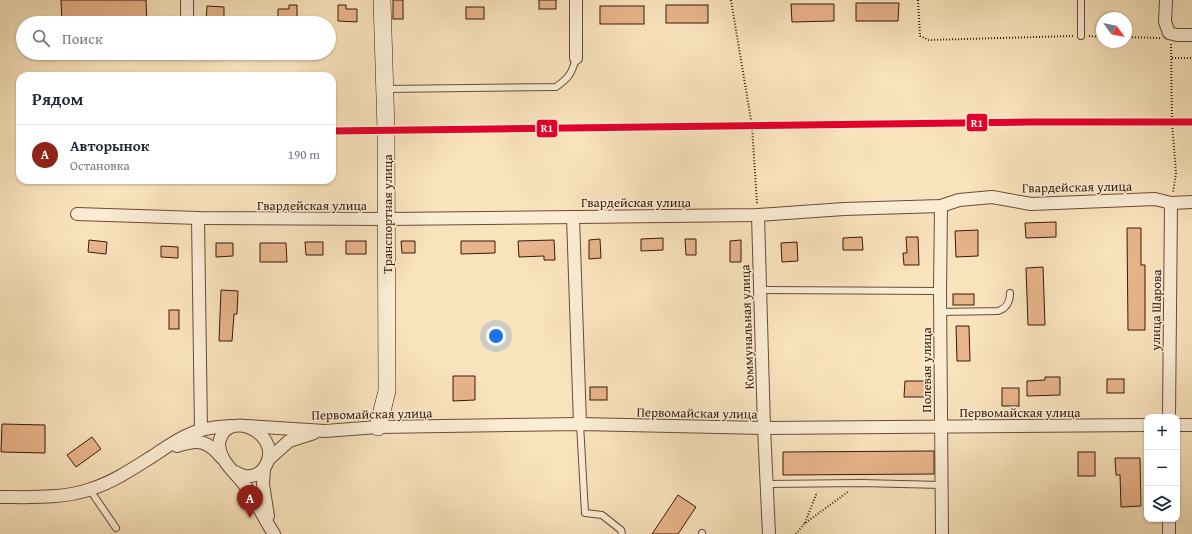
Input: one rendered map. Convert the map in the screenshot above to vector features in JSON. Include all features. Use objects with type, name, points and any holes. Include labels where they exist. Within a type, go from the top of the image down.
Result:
[{"type":"street","points":[[187,0],[187,16]]},
{"type":"street","name":"Транспортная улица","points":[[378,427],[387,392],[387,219],[382,0]]},
{"type":"street","points":[[576,0],[576,58]]},
{"type":"street","points":[[1166,0],[1165,22],[1170,35],[1192,35]]},
{"type":"street","name":"Гвардейская улица","points":[[77,214],[198,218],[387,219],[573,217],[758,215],[844,209],[941,206],[959,200],[992,197],[999,197],[1027,204],[1155,199],[1171,203],[1192,202]]},
{"type":"street","name":"улица Шарова","points":[[1169,414],[1171,203]]},
{"type":"street","name":"Полевая улица","points":[[941,206],[940,312],[942,534]]},
{"type":"street","name":"Коммунальная улица","points":[[758,215],[764,428],[770,534]]},
{"type":"street","points":[[573,217],[580,424]]},
{"type":"street","points":[[198,218],[201,430]]},
{"type":"street","name":"Первомайская улица","points":[[246,426],[325,431],[378,427],[580,424],[764,428],[1144,425]]},
{"type":"street","points":[[1180,425],[1192,425]]},
{"type":"street","points":[[223,459],[219,449],[219,441],[224,432],[232,426]]},
{"type":"street","points":[[154,456],[176,441],[201,430],[232,426],[246,426],[258,432],[266,439],[270,449],[270,458]]},
{"type":"street","points":[[233,471],[242,476],[258,474],[264,469],[270,458],[289,441],[325,431]]},
{"type":"street","points":[[0,497],[49,497],[90,490],[105,484],[174,446],[196,441],[214,448],[245,485],[256,501],[271,530]]},
{"type":"street","points":[[264,469],[263,484],[271,530]]},
{"type":"street","points":[[1169,522],[1169,534]]},
{"type":"lane","points":[[1081,0],[1081,36]]},
{"type":"lane","points":[[385,89],[556,87],[565,81],[573,71],[576,58]]},
{"type":"lane","points":[[760,290],[940,291]]},
{"type":"lane","points":[[940,312],[998,311],[1003,309],[1008,304],[1010,300],[1010,293]]},
{"type":"lane","points":[[580,424],[585,513],[602,515],[621,530],[622,534]]},
{"type":"lane","points":[[767,484],[941,484]]},
{"type":"lane","points":[[90,490],[116,528]]},
{"type":"path","points":[[732,0],[752,126],[758,215]]},
{"type":"path","points":[[918,0],[920,36],[929,40],[1096,37]]},
{"type":"path","points":[[1132,37],[1170,35],[1172,58],[1172,123],[1176,173],[1171,203]]},
{"type":"path","points":[[1172,58],[1192,58]]},
{"type":"path","points":[[804,524],[820,483]]},
{"type":"path","points":[[796,534],[804,524],[861,483]]},
{"type":"building","points":[[61,0],[146,0],[147,16],[62,16]]},
{"type":"building","points":[[393,0],[403,0],[403,19],[393,19]]},
{"type":"building","points":[[539,0],[556,0],[556,9],[539,9]]},
{"type":"building","points":[[856,3],[899,3],[898,21],[856,21]]},
{"type":"building","points":[[791,4],[834,4],[834,21],[792,22]]},
{"type":"building","points":[[289,5],[297,5],[297,16],[278,16],[278,9],[289,9]]},
{"type":"building","points":[[338,5],[346,5],[346,9],[357,9],[357,22],[338,21]]},
{"type":"building","points":[[666,5],[708,5],[708,23],[666,23]]},
{"type":"building","points":[[207,6],[224,7],[224,16],[206,16]]},
{"type":"building","points":[[600,6],[644,6],[644,24],[600,24]]},
{"type":"building","points":[[466,7],[484,7],[484,19],[466,19]]},
{"type":"building","points":[[1056,222],[1056,237],[1026,238],[1025,223]]},
{"type":"building","points":[[1127,228],[1141,228],[1141,265],[1145,265],[1145,330],[1128,330]]},
{"type":"building","points":[[978,230],[978,256],[956,257],[955,231]]},
{"type":"building","points":[[862,237],[863,250],[843,250],[843,238]]},
{"type":"building","points":[[906,237],[918,237],[919,265],[904,265],[903,253],[907,253]]},
{"type":"building","points":[[663,238],[663,250],[641,251],[641,239]]},
{"type":"building","points":[[600,239],[601,258],[589,259],[589,240]]},
{"type":"building","points":[[685,239],[696,239],[696,255],[686,255]]},
{"type":"building","points":[[89,240],[107,242],[106,254],[88,252]]},
{"type":"building","points":[[554,240],[555,260],[544,260],[544,256],[519,257],[518,241]]},
{"type":"building","points":[[741,240],[741,262],[730,262],[730,241]]},
{"type":"building","points":[[346,241],[366,241],[366,254],[346,254]]},
{"type":"building","points":[[401,241],[415,241],[415,253],[402,253]]},
{"type":"building","points":[[461,241],[495,241],[495,253],[461,254]]},
{"type":"building","points":[[305,242],[323,242],[323,255],[306,255]]},
{"type":"building","points":[[797,242],[798,261],[782,262],[781,243]]},
{"type":"building","points":[[216,243],[233,243],[233,256],[216,257]]},
{"type":"building","points":[[260,243],[286,243],[287,262],[260,262]]},
{"type":"building","points":[[161,246],[178,247],[178,258],[161,257]]},
{"type":"building","points":[[1043,267],[1045,325],[1028,325],[1026,268]]},
{"type":"building","points":[[221,290],[238,291],[237,314],[234,314],[232,341],[219,341]]},
{"type":"building","points":[[953,294],[974,294],[974,305],[953,305]]},
{"type":"building","points":[[169,310],[179,310],[179,329],[169,329]]},
{"type":"building","points":[[956,326],[969,326],[970,361],[957,361]]},
{"type":"building","points":[[453,376],[475,376],[475,400],[453,401]]},
{"type":"building","points":[[1045,377],[1060,377],[1060,395],[1027,396],[1027,381],[1045,380]]},
{"type":"building","points":[[1107,379],[1124,379],[1124,393],[1107,393]]},
{"type":"building","points":[[905,381],[925,381],[925,397],[904,397]]},
{"type":"building","points":[[590,387],[607,387],[607,400],[590,400]]},
{"type":"building","points":[[1002,388],[1019,388],[1019,406],[1002,406]]},
{"type":"building","points":[[2,424],[45,425],[45,453],[1,452]]},
{"type":"building","points":[[92,437],[101,449],[76,467],[67,455]]},
{"type":"building","points":[[934,451],[934,474],[783,475],[783,452]]},
{"type":"building","points":[[1078,452],[1095,452],[1095,476],[1078,476]]},
{"type":"building","points":[[1115,458],[1140,458],[1141,506],[1121,507],[1120,475],[1116,475]]},
{"type":"building","points":[[678,495],[696,507],[678,534],[652,534]]},
{"type":"transit line","name":"R1","points":[[336,131],[1028,122],[1192,122]]},
{"type":"place","name":"Авторынок","points":[[250,518]]}]
